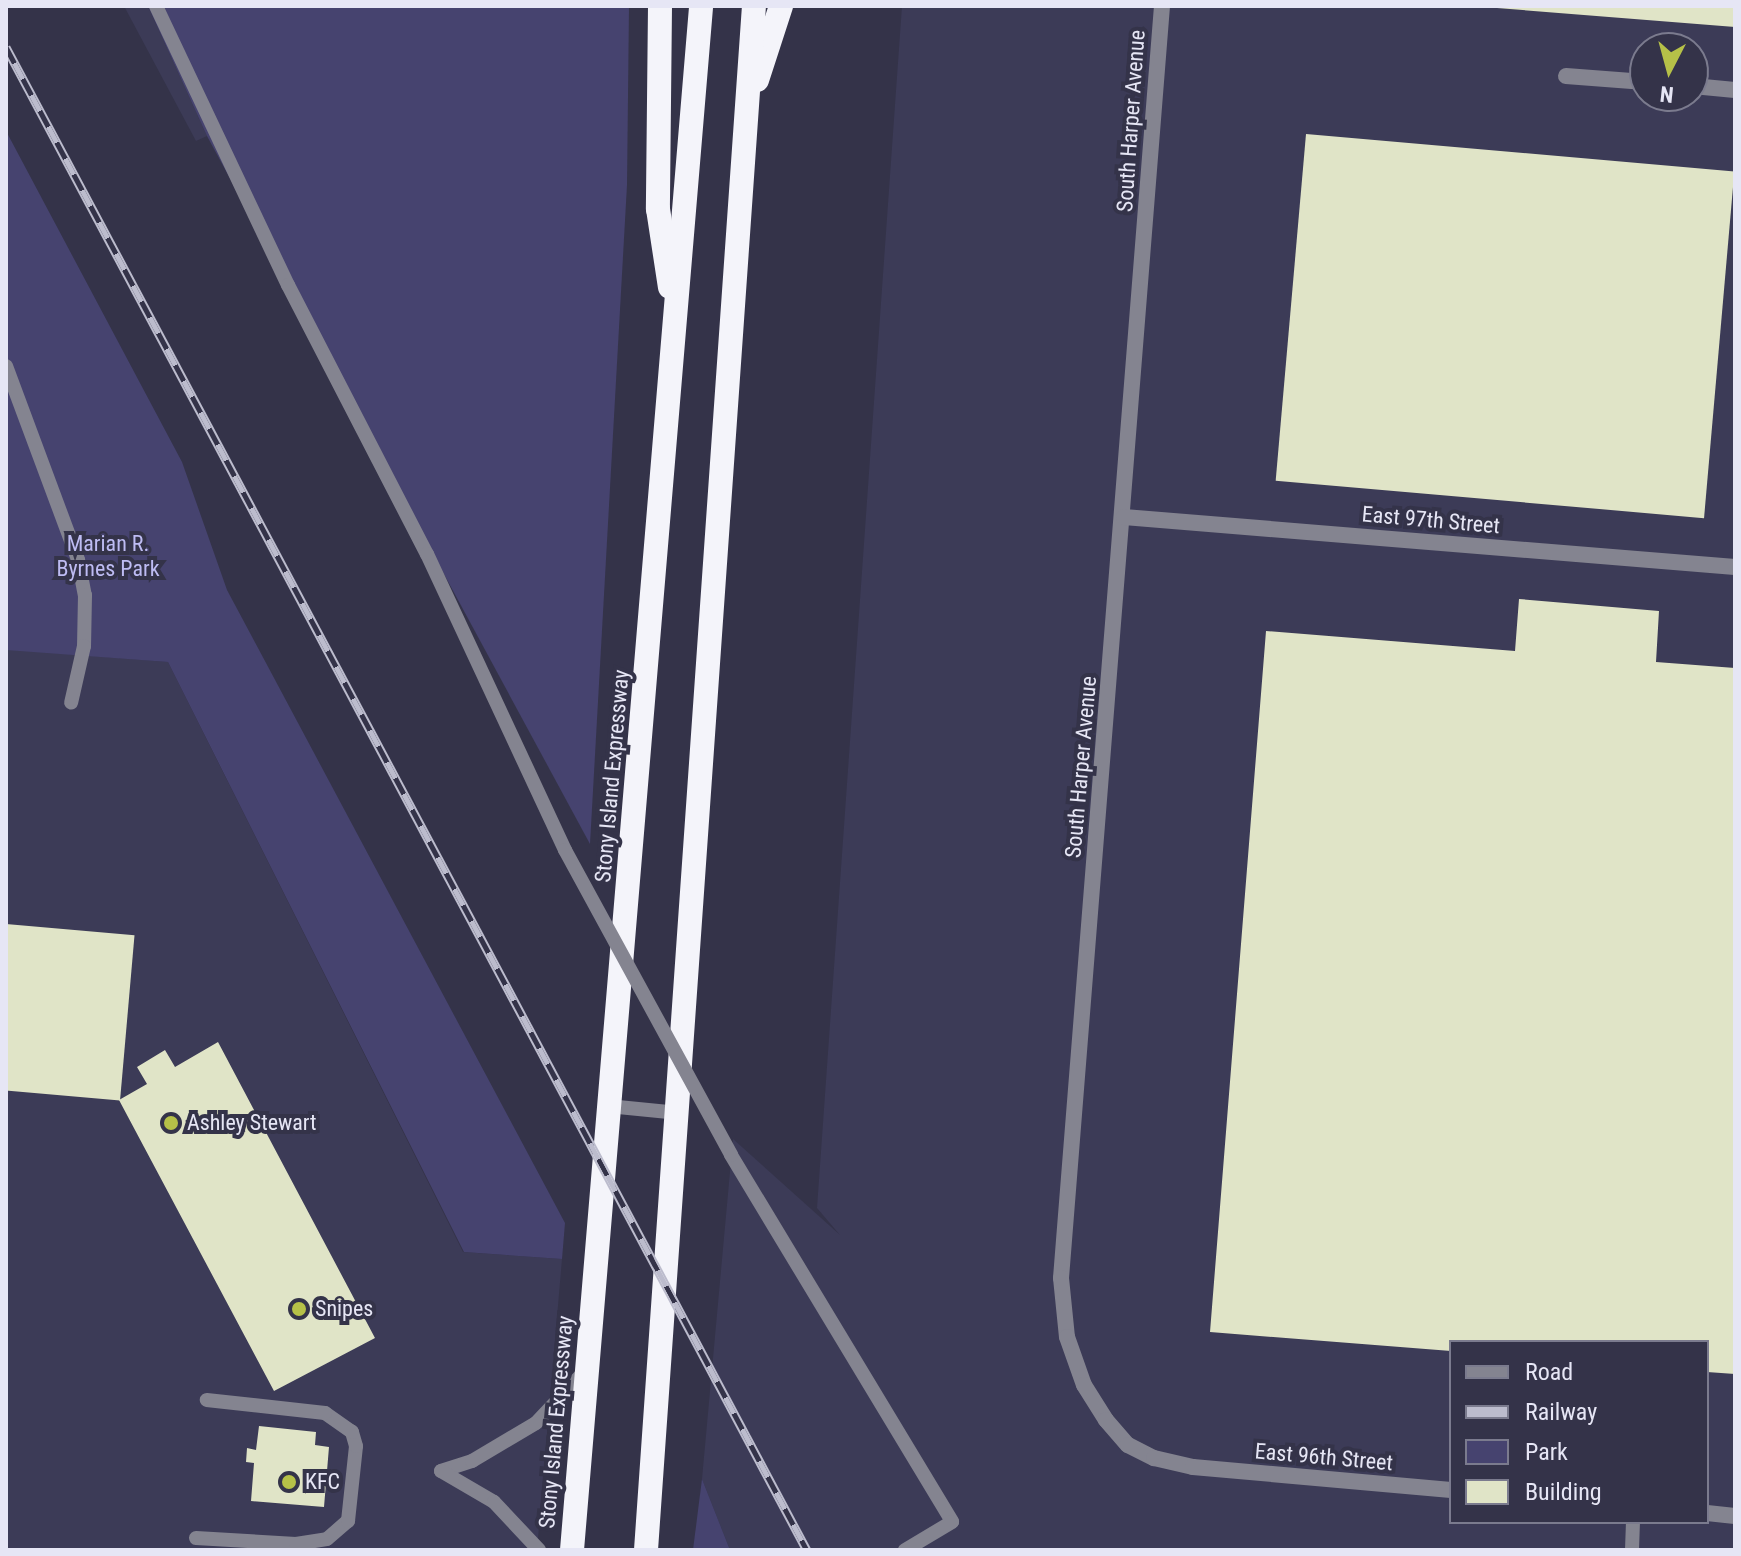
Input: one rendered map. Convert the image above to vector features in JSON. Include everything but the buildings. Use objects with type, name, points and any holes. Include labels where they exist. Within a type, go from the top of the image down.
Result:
[{"type":"highway","points":[[660,6],[658,209],[677,329]]},
{"type":"highway","name":"Stony Island Expressway","points":[[572,1550],[677,329],[701,6]]},
{"type":"highway","points":[[646,1550],[679,1113],[754,6]]},
{"type":"highway","points":[[746,108],[781,6]]},
{"type":"street","name":"South Harper Avenue","points":[[1162,6],[1124,517],[1061,1278],[1067,1337],[1084,1385],[1106,1420],[1128,1445],[1154,1458],[1193,1467]]},
{"type":"street","points":[[1566,76],[1629,81]]},
{"type":"street","points":[[1709,88],[1735,90]]},
{"type":"street","name":"East 97th Street","points":[[1124,517],[1735,567]]},
{"type":"street","name":"East 96th Street","points":[[1193,1467],[1449,1490]]},
{"type":"street","points":[[1709,1513],[1735,1516]]},
{"type":"lane","points":[[156,6],[288,285],[427,554],[565,850],[731,1155],[952,1522],[905,1550]]},
{"type":"lane","points":[[6,366],[81,572],[84,646],[71,703]]},
{"type":"lane","points":[[608,1106],[679,1113]]},
{"type":"lane","points":[[539,1550],[494,1502],[441,1471],[472,1461],[536,1423],[586,1370]]},
{"type":"lane","points":[[196,1538],[296,1544],[327,1539],[348,1521],[356,1446],[352,1432],[325,1413],[207,1400]]},
{"type":"lane","points":[[1632,1550],[1633,1524]]},
{"type":"shaded area","points":[[124,6],[148,6],[207,136],[196,141]]},
{"type":"shaded area","points":[[902,6],[1735,6],[1735,1550],[730,1550],[702,1479],[733,1139],[840,1235],[817,1208]]},
{"type":"shaded area","points":[[6,649],[168,662],[463,1252],[562,1259],[537,1550],[6,1550]]},
{"type":"green space","points":[[148,6],[629,6],[627,185],[590,844],[207,136]]},
{"type":"green space","name":"Marian R. Byrnes Park","points":[[6,131],[182,462],[227,590],[565,1223],[562,1259],[464,1252],[168,662],[6,650]]},
{"type":"green space","points":[[702,1479],[730,1550],[693,1550]]},
{"type":"railway","points":[[6,47],[807,1550]]},
{"type":"place","name":"Ashley Stewart","points":[[171,1123]]},
{"type":"place","name":"Snipes","points":[[299,1309]]},
{"type":"place","name":"KFC","points":[[289,1482]]}]
